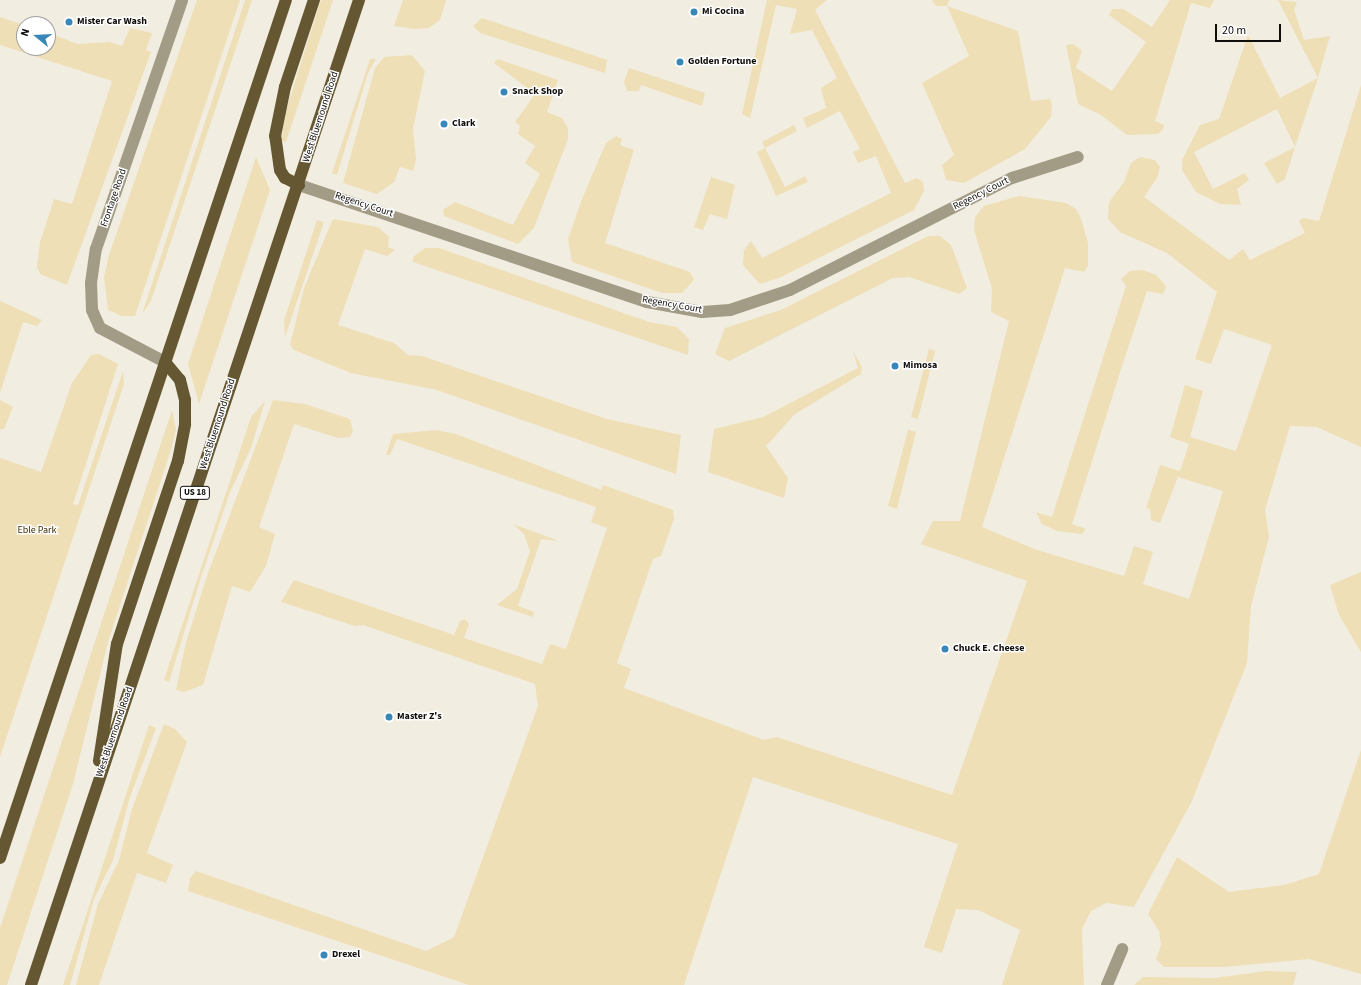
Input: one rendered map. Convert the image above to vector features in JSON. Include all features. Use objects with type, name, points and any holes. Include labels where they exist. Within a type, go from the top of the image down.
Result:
[{"type":"main road","points":[[0,858],[286,0]]},
{"type":"main road","points":[[299,185],[285,178],[280,170],[275,136],[285,87],[314,0]]},
{"type":"main road","name":"West Bluemound Road","points":[[31,985],[95,790],[299,185],[359,0]]},
{"type":"main road","points":[[95,790],[117,644],[178,461],[185,424],[185,400],[180,380],[165,362]]},
{"type":"street","name":"Frontage Road","points":[[165,362],[100,328],[92,310],[91,283],[96,249],[182,0]]},
{"type":"street","name":"Regency Court","points":[[299,185],[647,302],[702,312],[730,310],[790,290],[1012,178],[1078,156]]},
{"type":"street","points":[[1107,985],[1122,949]]},
{"type":"green space","points":[[197,0],[240,0],[135,316],[122,316],[108,310],[104,277],[108,258]]},
{"type":"green space","points":[[245,0],[252,0],[151,301],[142,314]]},
{"type":"green space","points":[[321,0],[333,0],[286,142],[282,141],[283,120]]},
{"type":"green space","points":[[403,0],[446,0],[440,20],[429,28],[415,29],[394,26]]},
{"type":"green space","points":[[767,0],[827,0],[815,10],[905,183],[917,178],[923,182],[924,191],[914,210],[779,278],[760,284],[743,265],[744,250],[751,241],[762,258],[891,193],[876,156],[858,163],[853,152],[860,149],[840,111],[807,128],[803,118],[826,108],[821,88],[837,78],[812,30],[790,34],[797,9],[776,5],[750,118],[742,114]]},
{"type":"green space","points":[[932,0],[949,0],[947,6],[936,6]]},
{"type":"green space","points":[[1170,0],[1214,0],[1210,8],[1191,3],[1155,121],[1164,125],[1163,129],[1158,134],[1127,135],[1101,115],[1078,104],[1066,45],[1073,44],[1082,51],[1076,68],[1112,91],[1146,42],[1109,15],[1112,9],[1123,9],[1152,27]]},
{"type":"green space","points":[[1278,0],[1297,2],[1294,10],[1304,40],[1330,36],[1318,78]]},
{"type":"green space","points":[[947,6],[1018,31],[1031,101],[1050,99],[1052,104],[1051,117],[1025,149],[964,183],[946,180],[942,165],[954,155],[922,83],[969,56]]},
{"type":"green space","points":[[0,17],[16,22],[16,50],[0,45]]},
{"type":"green space","points":[[482,18],[607,60],[605,73],[480,33],[473,26]]},
{"type":"green space","points":[[130,28],[152,33],[146,50],[151,52],[67,285],[40,274],[37,267],[40,242],[54,199],[72,204],[112,81],[34,56],[56,56],[56,36],[78,44],[109,42],[122,46]]},
{"type":"green space","points":[[1248,35],[1280,98],[1318,78],[1295,147],[1277,109],[1194,152],[1213,189],[1245,173],[1249,180],[1237,189],[1241,205],[1220,204],[1196,192],[1182,170],[1182,160],[1200,125],[1219,119]]},
{"type":"green space","points":[[412,55],[425,71],[413,129],[416,160],[413,171],[400,167],[394,182],[377,194],[343,183],[375,68],[384,57]]},
{"type":"green space","points":[[370,59],[376,59],[368,73],[337,175],[332,173]]},
{"type":"green space","points":[[498,59],[558,80],[547,112],[562,118],[568,128],[568,139],[534,228],[518,244],[444,216],[443,210],[455,202],[513,225],[540,174],[525,163],[535,146],[518,134],[520,126],[515,122],[535,94],[494,63]]},
{"type":"green space","points":[[629,68],[705,93],[702,106],[641,85],[639,91],[627,91],[624,82]]},
{"type":"green space","points":[[1361,85],[1361,447],[1317,427],[1290,426],[1265,510],[1269,537],[1251,606],[1247,663],[1191,803],[1134,907],[1106,903],[1091,911],[1082,929],[1084,985],[1002,985],[1020,930],[978,910],[956,909],[942,953],[924,947],[958,844],[753,777],[684,985],[469,985],[188,891],[190,878],[196,871],[426,951],[454,937],[538,706],[535,684],[363,625],[355,626],[281,602],[294,580],[454,635],[460,621],[465,619],[469,624],[464,638],[542,664],[550,644],[566,649],[607,528],[591,522],[596,507],[397,439],[390,455],[386,455],[393,434],[436,430],[456,434],[601,490],[603,485],[673,510],[674,519],[661,556],[653,559],[617,663],[631,669],[624,688],[764,740],[777,737],[952,795],[1027,581],[921,544],[933,521],[960,521],[1009,321],[991,312],[992,289],[974,230],[975,217],[984,206],[1019,196],[1066,203],[1076,209],[1081,218],[1088,243],[1088,266],[1084,272],[1065,268],[982,527],[1037,550],[1124,576],[1134,546],[1153,552],[1143,584],[1189,599],[1223,491],[1178,477],[1160,523],[1151,520],[1150,509],[1146,508],[1160,465],[1180,471],[1189,444],[1170,437],[1185,385],[1203,391],[1190,437],[1236,451],[1272,345],[1224,329],[1211,364],[1195,359],[1217,292],[1167,253],[1120,232],[1108,219],[1109,202],[1124,182],[1131,163],[1140,157],[1155,160],[1160,167],[1157,178],[1144,197],[1229,260],[1243,249],[1250,260],[1305,233],[1299,221],[1303,218],[1319,221]]},
{"type":"green space","points":[[794,125],[797,131],[765,148],[762,142]]},
{"type":"green space","points":[[616,136],[622,139],[620,145],[634,150],[605,243],[690,272],[694,280],[682,293],[662,293],[572,262],[568,239],[582,199],[606,143]]},
{"type":"green space","points":[[1295,147],[1285,179],[1277,184],[1264,163]]},
{"type":"green space","points":[[765,148],[785,187],[805,176],[808,182],[776,196],[757,152]]},
{"type":"green space","points":[[256,157],[270,190],[199,404],[188,364]]},
{"type":"green space","points":[[711,177],[735,185],[727,219],[710,214],[703,230],[694,227]]},
{"type":"green space","points":[[333,219],[378,227],[389,237],[388,247],[395,250],[387,256],[365,249],[338,325],[394,343],[408,355],[422,356],[607,419],[681,435],[676,474],[437,390],[351,373],[294,350],[290,345],[304,288]]},
{"type":"green space","points":[[317,220],[324,222],[285,337],[284,320]]},
{"type":"green space","points":[[928,236],[940,236],[951,245],[967,288],[959,294],[909,277],[893,278],[729,361],[715,354],[725,328],[781,310]]},
{"type":"green space","points":[[425,248],[439,248],[649,322],[677,327],[689,339],[688,355],[413,262],[413,257]]},
{"type":"green space","points":[[1143,270],[1156,275],[1166,286],[1162,294],[1147,291],[1124,360],[1072,524],[1086,529],[1082,534],[1057,531],[1042,524],[1036,512],[1052,517],[1126,286],[1121,279],[1130,271]]},
{"type":"green space","points":[[0,301],[42,320],[37,326],[23,322],[0,393]]},
{"type":"green space","points":[[929,349],[935,351],[918,419],[911,417]]},
{"type":"green space","points":[[853,351],[862,367],[861,374],[795,414],[766,446],[788,478],[784,498],[708,472],[714,429],[763,417],[858,368]]},
{"type":"green space","name":"Eble Park","points":[[99,354],[118,364],[73,504],[78,505],[123,371],[124,384],[0,757],[0,458],[41,472],[72,383],[91,355]]},
{"type":"green space","points":[[0,400],[13,407],[4,429],[0,429]]},
{"type":"green space","points":[[273,400],[305,404],[350,419],[353,431],[350,437],[338,438],[294,424],[259,527],[275,534],[266,566],[250,592],[232,586],[203,685],[184,692],[176,690],[186,642],[207,576]]},
{"type":"green space","points":[[265,401],[251,448],[230,492],[201,577],[169,682],[164,680],[251,417]]},
{"type":"green space","points":[[172,410],[176,429],[171,450],[108,642],[73,784],[7,985],[0,985],[0,928]]},
{"type":"green space","points":[[908,430],[916,432],[897,509],[888,506]]},
{"type":"green space","points":[[513,524],[559,541],[541,539],[518,606],[534,612],[533,617],[497,605],[517,589],[530,551],[524,534]]},
{"type":"green space","points":[[1361,572],[1361,652],[1339,615],[1330,585]]},
{"type":"green space","points":[[164,724],[175,729],[187,742],[147,853],[173,865],[166,883],[137,873],[99,985],[76,985],[98,904],[119,860],[132,809]]},
{"type":"green space","points":[[149,725],[156,728],[130,797],[113,860],[94,899],[70,985],[63,985]]},
{"type":"green space","points":[[1361,750],[1361,974],[1309,959],[1224,967],[1164,967],[1156,959],[1161,945],[1159,931],[1148,914],[1177,857],[1229,892],[1284,885],[1319,874]]},
{"type":"green space","points":[[1266,971],[1297,972],[1293,985],[1134,985],[1143,977],[1214,978]]},
{"type":"place","name":"Mi Cocina","points":[[694,12]]},
{"type":"place","name":"Mister Car Wash","points":[[69,22]]},
{"type":"place","name":"Golden Fortune","points":[[680,62]]},
{"type":"place","name":"Snack Shop","points":[[504,92]]},
{"type":"place","name":"Clark","points":[[444,124]]},
{"type":"place","name":"Mimosa","points":[[895,366]]},
{"type":"place","name":"Chuck E. Cheese","points":[[945,649]]},
{"type":"place","name":"Master Z's","points":[[389,717]]},
{"type":"place","name":"Drexel","points":[[324,955]]}]
